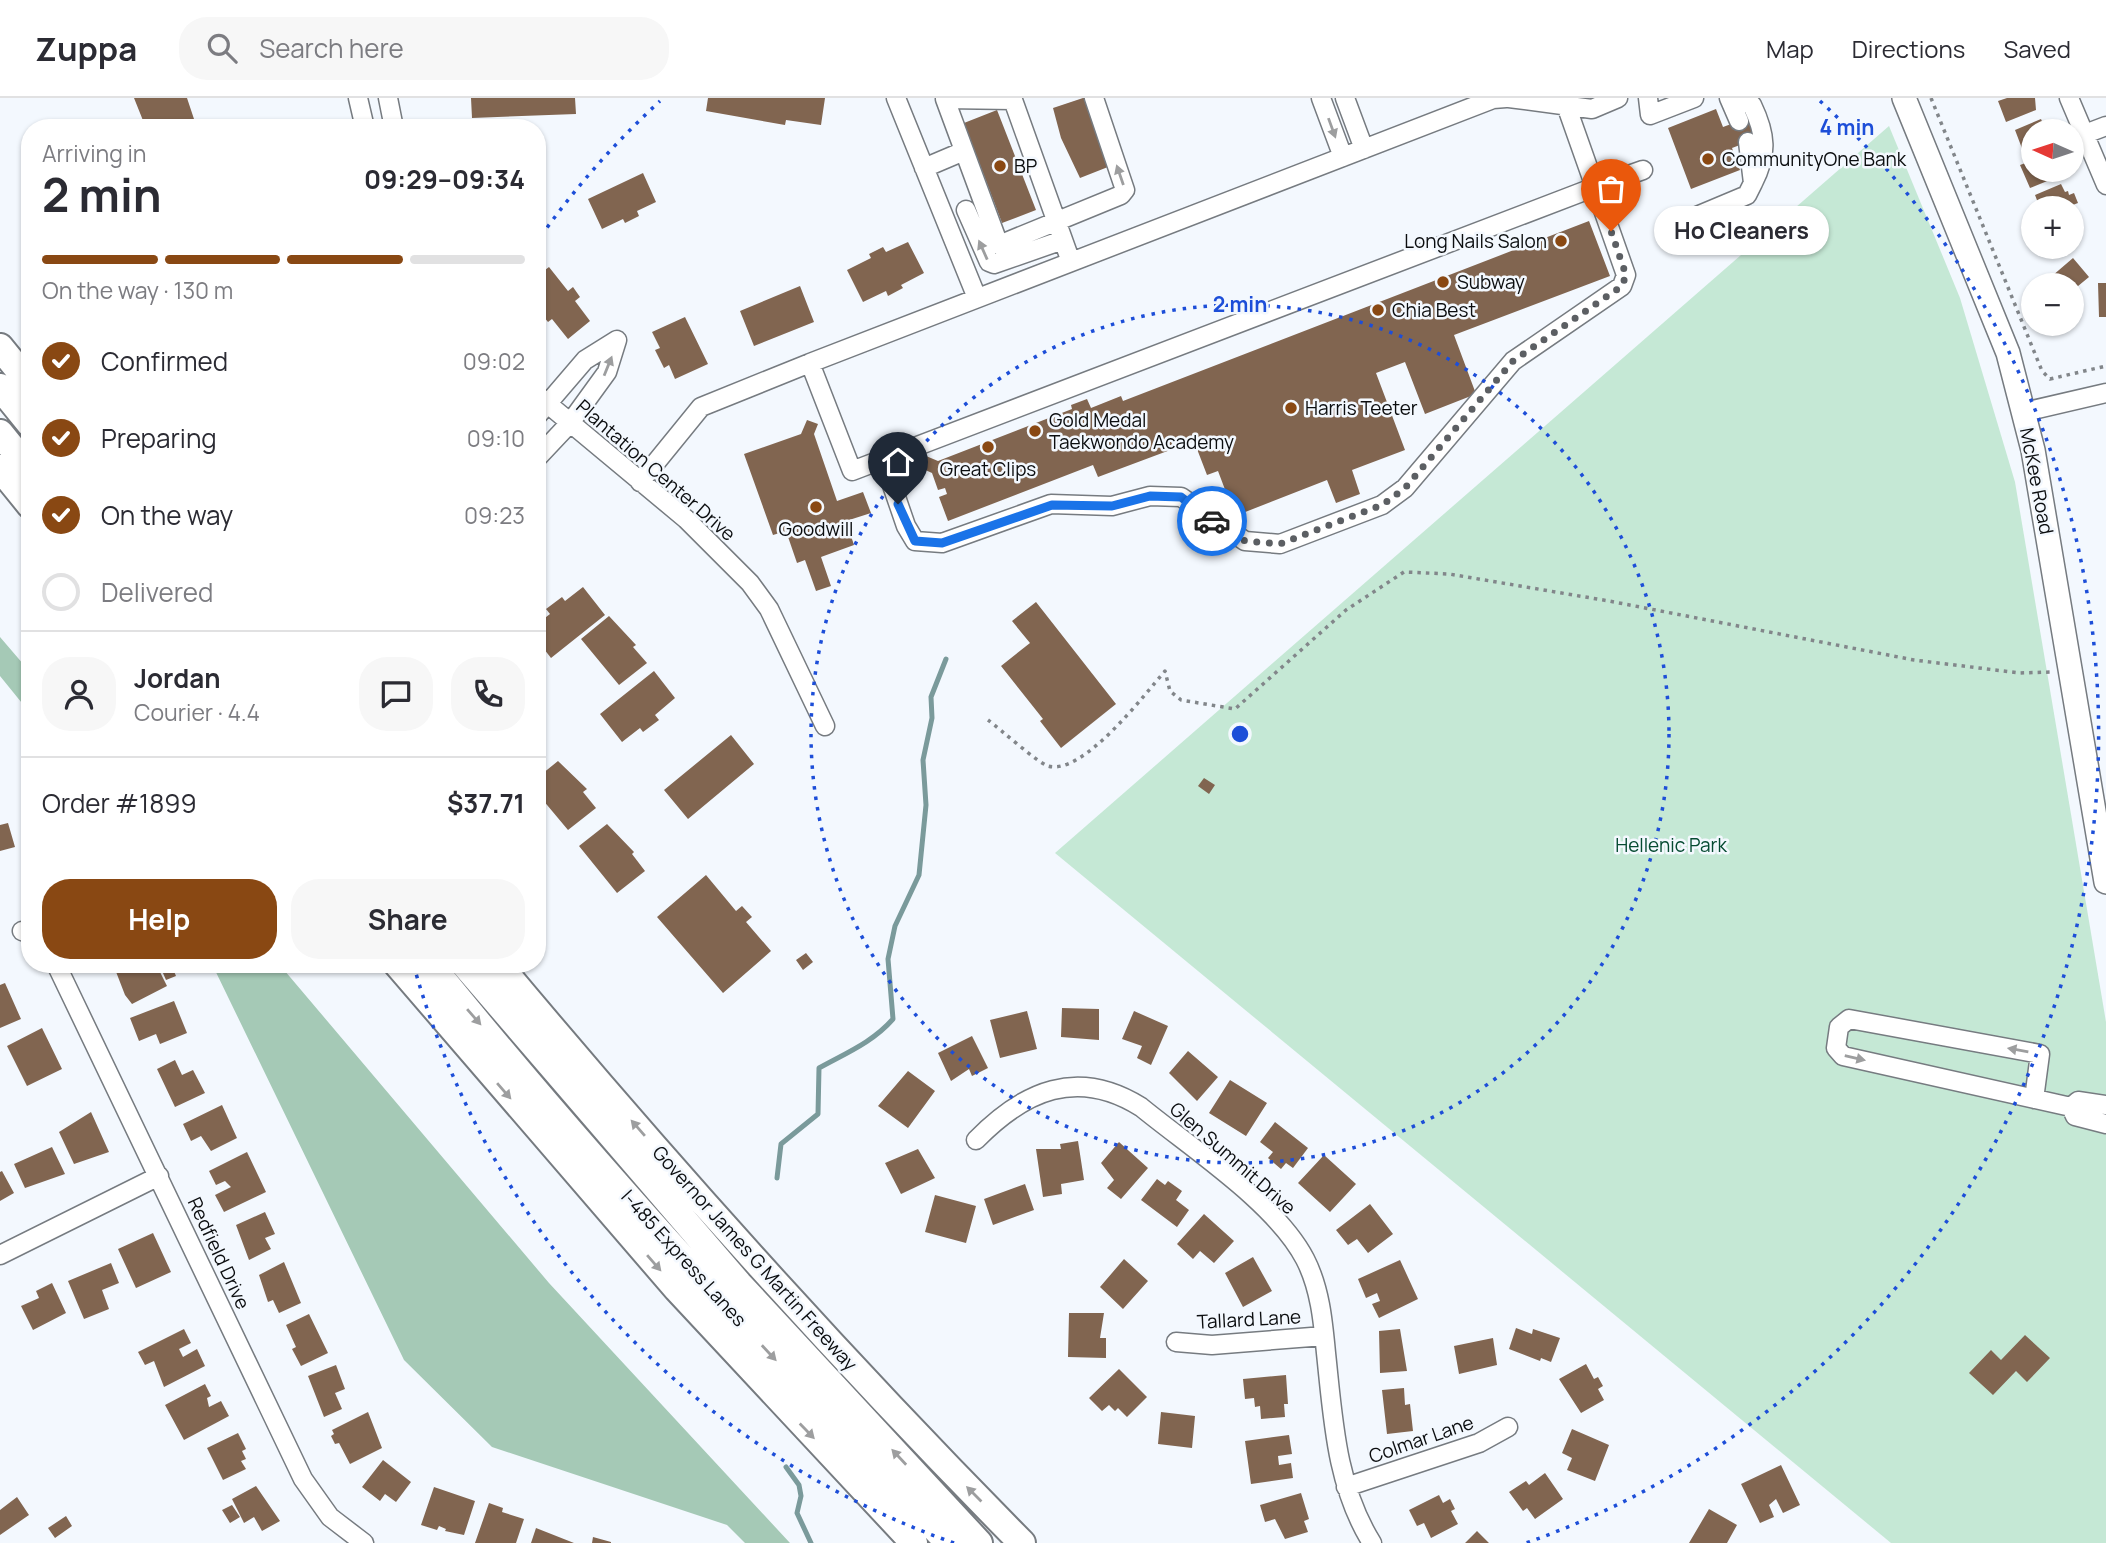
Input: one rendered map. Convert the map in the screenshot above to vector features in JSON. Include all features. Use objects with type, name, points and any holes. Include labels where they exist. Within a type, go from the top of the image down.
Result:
[{"type":"highway","points":[[0,347],[21,373]]},
{"type":"highway","points":[[0,387],[21,413]]},
{"type":"highway","points":[[0,433],[21,459]]},
{"type":"highway","points":[[0,468],[21,494]]},
{"type":"highway","points":[[405,973],[677,1289],[914,1543]]},
{"type":"highway","name":"I-485 Express Lanes","points":[[438,973],[649,1221],[854,1445],[949,1543]]},
{"type":"highway","name":"I-485 Express Lanes","points":[[472,973],[739,1284],[979,1543]]},
{"type":"highway","name":"Governor James G Martin Freeway","points":[[506,973],[748,1254],[926,1446],[1022,1543]]},
{"type":"main road","name":"McKee Road","points":[[1904,98],[1985,289],[2008,353],[2024,412],[2033,450],[2106,882]]},
{"type":"street","points":[[358,98],[363,119]]},
{"type":"street","points":[[388,98],[392,119]]},
{"type":"street","points":[[896,98],[977,299]]},
{"type":"street","points":[[1060,231],[999,245],[946,98],[1015,99],[1071,262]]},
{"type":"street","points":[[966,210],[989,262],[994,264],[1060,231],[1121,195],[1125,190],[1094,98]]},
{"type":"street","points":[[1321,98],[1343,157]]},
{"type":"street","points":[[1345,98],[1364,149]]},
{"type":"street","points":[[640,482],[701,407],[810,363],[1493,99],[1508,98],[1592,109],[1618,98]]},
{"type":"street","points":[[1648,98],[1650,115],[1694,98]]},
{"type":"street","points":[[1729,98],[1739,121]]},
{"type":"street","points":[[1668,237],[1685,222],[1747,195],[1762,166],[1765,138],[1752,104],[1735,98]]},
{"type":"street","points":[[2068,98],[2077,119]]},
{"type":"street","points":[[883,459],[906,526],[915,541],[942,543],[1052,505],[1112,506],[1150,496],[1181,497],[1245,541],[1280,544],[1382,505],[1405,488],[1513,361],[1622,286],[1626,275],[1566,105]]},
{"type":"street","points":[[2106,126],[2084,134],[2106,185]]},
{"type":"street","points":[[1748,142],[1753,183]]},
{"type":"street","points":[[924,168],[964,151]]},
{"type":"street","points":[[810,363],[852,471],[1643,170]]},
{"type":"street","points":[[944,219],[983,203]]},
{"type":"street","points":[[546,400],[585,360],[617,340],[607,372],[570,423],[546,448]]},
{"type":"street","points":[[2024,412],[2106,393]]},
{"type":"street","name":"Plantation Center Drive","points":[[546,408],[570,423],[686,519],[750,583],[769,609],[825,726]]},
{"type":"street","name":"Redfield Drive","points":[[60,973],[303,1479],[330,1517],[364,1543]]},
{"type":"street","points":[[2034,1099],[2040,1054],[1849,1019],[1839,1027],[1836,1048],[1843,1056],[2034,1099],[2071,1107]]},
{"type":"street","name":"Glen Summit Drive","points":[[976,1140],[998,1118],[1028,1097],[1045,1091],[1082,1088],[1121,1094],[1142,1107],[1261,1205],[1293,1239],[1306,1260],[1316,1287],[1336,1440],[1346,1487],[1372,1543]]},
{"type":"street","points":[[2071,1107],[2078,1101],[2106,1105]]},
{"type":"street","points":[[2071,1107],[2075,1116],[2106,1124]]},
{"type":"street","points":[[0,1255],[159,1176]]},
{"type":"street","name":"Tallard Lane","points":[[1176,1342],[1212,1345],[1324,1336]]},
{"type":"street","name":"Colmar Lane","points":[[1346,1487],[1479,1443],[1508,1427]]},
{"type":"path","points":[[1931,98],[2042,370],[2050,380],[2106,366]]},
{"type":"path","points":[[988,720],[1047,766],[1069,765],[1115,728],[1165,671],[1170,691],[1181,700],[1235,709],[1346,611],[1404,572],[1449,574],[1609,601],[1914,660],[2020,673],[2071,672]]},
{"type":"green space","name":"Hellenic Park","points":[[1889,126],[1960,298],[2015,482],[2106,1022],[2106,1543],[1891,1543],[1055,853]]},
{"type":"green space","points":[[0,637],[21,662],[21,702],[0,676]]},
{"type":"green space","points":[[216,973],[287,973],[549,1283],[790,1543],[745,1543],[727,1525],[492,1447],[404,1360]]},
{"type":"building","points":[[134,98],[187,98],[194,119],[142,119]]},
{"type":"building","points":[[471,98],[575,98],[576,114],[472,118]]},
{"type":"building","points":[[708,98],[825,98],[821,125],[786,120],[785,125],[706,111]]},
{"type":"building","points":[[1087,98],[1113,165],[1080,178],[1061,138],[1053,108]]},
{"type":"building","points":[[2007,98],[2035,98],[2036,110],[2006,122],[1998,101]]},
{"type":"building","name":"CommunityOne Bank","points":[[1716,109],[1723,127],[1753,116],[1761,137],[1732,148],[1740,170],[1691,189],[1668,128]]},
{"type":"building","name":"BP","points":[[997,110],[1036,210],[1002,223],[964,123]]},
{"type":"building","points":[[2021,127],[2021,146],[2015,130]]},
{"type":"building","points":[[643,173],[656,202],[637,211],[639,216],[625,223],[623,219],[602,229],[588,199]]},
{"type":"building","points":[[2027,182],[2045,182],[2030,188]]},
{"type":"building","points":[[2061,184],[2065,192],[2068,191],[2069,195],[2074,193],[2075,196],[2035,196]]},
{"type":"building","points":[[1589,221],[1610,276],[1454,335],[1476,394],[1425,414],[1405,362],[1376,373],[1405,450],[1352,470],[1360,494],[1336,503],[1327,480],[1235,516],[1218,471],[1207,475],[1197,449],[1208,445],[1205,437],[1098,477],[1093,465],[948,521],[939,497],[947,494],[945,488],[938,490],[932,473],[921,468],[926,456],[938,461],[1072,409],[1071,405],[1087,399],[1091,408],[1121,396],[1123,401]]},
{"type":"building","points":[[908,242],[924,273],[901,285],[903,288],[888,296],[886,291],[863,302],[847,270],[871,258],[869,254],[883,247],[886,252]]},
{"type":"building","points":[[2074,259],[2089,277],[2084,281],[2084,273],[2056,273]]},
{"type":"building","points":[[549,267],[568,291],[573,287],[580,297],[575,301],[590,321],[568,339],[552,319],[548,322],[546,320],[546,269]]},
{"type":"building","points":[[2098,283],[2106,283],[2106,317],[2099,317]]},
{"type":"building","points":[[800,286],[814,322],[754,346],[740,311]]},
{"type":"building","points":[[685,317],[708,364],[675,379],[669,365],[664,368],[655,350],[660,348],[652,332]]},
{"type":"building","name":"Goodwill","points":[[807,420],[818,424],[814,434],[837,501],[863,492],[871,513],[846,521],[854,545],[821,557],[831,586],[816,591],[805,560],[797,563],[786,531],[773,535],[744,454],[801,434]]},
{"type":"building","points":[[583,587],[605,615],[551,658],[546,652],[546,617],[550,614],[546,609],[562,597],[565,601]]},
{"type":"building","points":[[1036,602],[1116,704],[1061,748],[1040,721],[1043,719],[1001,666],[1030,643],[1012,621]]},
{"type":"building","points":[[609,616],[636,645],[633,647],[647,663],[619,685],[581,639]]},
{"type":"building","points":[[654,671],[675,698],[655,715],[659,720],[643,732],[640,728],[622,742],[600,714]]},
{"type":"building","points":[[731,735],[754,764],[688,819],[664,790]]},
{"type":"building","points":[[558,761],[587,789],[583,792],[596,808],[568,830],[546,804],[546,771]]},
{"type":"building","points":[[1204,778],[1215,785],[1209,794],[1198,786]]},
{"type":"building","points":[[8,823],[15,847],[0,851],[0,825]]},
{"type":"building","points":[[607,824],[634,852],[632,854],[645,871],[617,893],[579,846]]},
{"type":"building","points":[[706,875],[736,911],[742,906],[752,917],[746,922],[771,951],[723,993],[657,917]]},
{"type":"building","points":[[806,953],[813,962],[803,970],[796,960]]},
{"type":"building","points":[[116,973],[160,973],[167,986],[132,1004],[125,995]]},
{"type":"building","points":[[163,973],[175,973],[176,976],[166,980]]},
{"type":"building","points":[[5,983],[21,1019],[0,1028],[0,985]]},
{"type":"building","points":[[174,1001],[187,1033],[160,1044],[156,1034],[139,1041],[130,1018]]},
{"type":"building","points":[[1062,1008],[1099,1009],[1099,1040],[1061,1037]]},
{"type":"building","points":[[1027,1011],[1037,1049],[1000,1058],[990,1020]]},
{"type":"building","points":[[1134,1011],[1168,1026],[1151,1065],[1137,1058],[1142,1046],[1122,1039]]},
{"type":"building","points":[[42,1028],[62,1069],[27,1086],[7,1046]]},
{"type":"building","points":[[972,1036],[988,1068],[972,1076],[969,1069],[951,1081],[938,1053]]},
{"type":"building","points":[[1188,1051],[1218,1077],[1197,1101],[1169,1073]]},
{"type":"building","points":[[175,1060],[182,1075],[193,1070],[205,1093],[175,1107],[157,1069]]},
{"type":"building","points":[[908,1071],[935,1091],[908,1128],[878,1106]]},
{"type":"building","points":[[1230,1080],[1267,1103],[1246,1136],[1209,1113]]},
{"type":"building","points":[[222,1105],[237,1138],[211,1151],[201,1136],[191,1141],[183,1124]]},
{"type":"building","points":[[91,1112],[109,1152],[74,1164],[59,1132]]},
{"type":"building","points":[[1275,1122],[1308,1148],[1293,1168],[1286,1163],[1281,1169],[1268,1158],[1273,1152],[1260,1142]]},
{"type":"building","points":[[1078,1141],[1084,1180],[1061,1184],[1062,1194],[1043,1197],[1036,1149],[1061,1149],[1060,1144]]},
{"type":"building","points":[[1119,1142],[1148,1168],[1121,1199],[1107,1188],[1114,1180],[1101,1163]]},
{"type":"building","points":[[52,1147],[65,1174],[25,1188],[14,1164]]},
{"type":"building","points":[[918,1149],[935,1178],[901,1194],[885,1163]]},
{"type":"building","points":[[247,1152],[266,1192],[224,1212],[215,1195],[231,1187],[225,1181],[216,1185],[209,1171]]},
{"type":"building","points":[[1324,1155],[1356,1184],[1330,1212],[1298,1183]]},
{"type":"building","points":[[2,1171],[14,1193],[0,1201],[0,1172]]},
{"type":"building","points":[[1157,1179],[1165,1185],[1168,1181],[1182,1191],[1176,1200],[1189,1210],[1177,1227],[1141,1200]]},
{"type":"building","points":[[1025,1184],[1034,1210],[993,1225],[984,1199]]},
{"type":"building","points":[[935,1195],[976,1206],[966,1243],[925,1232]]},
{"type":"building","points":[[1370,1204],[1393,1234],[1368,1253],[1357,1239],[1348,1245],[1336,1230]]},
{"type":"building","points":[[265,1212],[275,1234],[265,1238],[271,1249],[249,1260],[236,1225]]},
{"type":"building","points":[[1204,1214],[1234,1241],[1214,1263],[1200,1251],[1193,1259],[1177,1244]]},
{"type":"building","points":[[153,1233],[171,1272],[136,1288],[118,1249]]},
{"type":"building","points":[[1253,1257],[1272,1291],[1243,1307],[1225,1273]]},
{"type":"building","points":[[1124,1259],[1148,1281],[1123,1309],[1100,1287]]},
{"type":"building","points":[[1400,1260],[1418,1299],[1379,1318],[1372,1304],[1380,1301],[1377,1293],[1366,1298],[1358,1279]]},
{"type":"building","points":[[284,1262],[301,1303],[279,1313],[273,1300],[268,1302],[259,1275]]},
{"type":"building","points":[[111,1263],[119,1283],[102,1290],[109,1309],[84,1319],[68,1281]]},
{"type":"building","points":[[52,1283],[66,1313],[33,1330],[21,1306],[39,1298],[36,1291]]},
{"type":"building","points":[[1069,1313],[1104,1313],[1100,1338],[1106,1338],[1106,1358],[1068,1357]]},
{"type":"building","points":[[309,1314],[328,1353],[301,1366],[292,1349],[296,1347],[286,1325]]},
{"type":"building","points":[[1516,1328],[1532,1334],[1533,1329],[1560,1338],[1551,1362],[1541,1358],[1540,1361],[1509,1349]]},
{"type":"building","points":[[184,1329],[191,1343],[179,1349],[183,1357],[197,1349],[205,1366],[164,1387],[154,1361],[145,1365],[138,1352]]},
{"type":"building","points":[[1400,1329],[1407,1371],[1380,1373],[1379,1331]]},
{"type":"building","points":[[2025,1335],[2050,1358],[2027,1382],[2016,1371],[1993,1395],[1969,1373],[1991,1350],[2001,1360]]},
{"type":"building","points":[[1493,1338],[1497,1365],[1459,1374],[1454,1346]]},
{"type":"building","points":[[1586,1364],[1594,1379],[1598,1377],[1603,1386],[1598,1389],[1604,1400],[1581,1413],[1559,1379]]},
{"type":"building","points":[[336,1365],[345,1389],[335,1393],[342,1409],[324,1417],[308,1376]]},
{"type":"building","points":[[1119,1369],[1147,1397],[1127,1417],[1118,1408],[1115,1411],[1109,1405],[1102,1411],[1089,1398]]},
{"type":"building","points":[[1286,1375],[1288,1404],[1284,1404],[1285,1417],[1261,1419],[1260,1406],[1255,1407],[1254,1398],[1245,1399],[1243,1379]]},
{"type":"building","points":[[205,1384],[211,1396],[207,1398],[209,1407],[221,1401],[229,1416],[184,1440],[165,1405]]},
{"type":"building","points":[[1404,1388],[1405,1405],[1410,1404],[1413,1431],[1387,1434],[1382,1390]]},
{"type":"building","points":[[368,1412],[382,1448],[350,1464],[339,1443],[335,1444],[331,1436],[334,1434],[332,1430]]},
{"type":"building","points":[[1161,1412],[1195,1416],[1192,1448],[1158,1444]]},
{"type":"building","points":[[1572,1429],[1609,1445],[1595,1481],[1567,1470],[1572,1458],[1562,1453]]},
{"type":"building","points":[[238,1433],[246,1449],[242,1451],[246,1459],[241,1461],[246,1469],[223,1480],[207,1448]]},
{"type":"building","points":[[1289,1435],[1292,1454],[1278,1456],[1279,1465],[1291,1463],[1293,1478],[1251,1484],[1245,1441]]},
{"type":"building","points":[[383,1460],[411,1482],[396,1502],[385,1494],[380,1501],[362,1487]]},
{"type":"building","points":[[1781,1465],[1800,1505],[1783,1513],[1776,1499],[1769,1505],[1774,1517],[1760,1523],[1741,1484]]},
{"type":"building","points":[[1545,1473],[1563,1499],[1535,1519],[1527,1508],[1523,1511],[1509,1492],[1526,1481],[1529,1485]]},
{"type":"building","points":[[256,1486],[280,1521],[262,1531],[254,1517],[244,1523],[232,1499]]},
{"type":"building","points":[[434,1487],[475,1501],[464,1535],[445,1531],[446,1529],[439,1526],[437,1530],[421,1525]]},
{"type":"building","points":[[1301,1493],[1309,1519],[1304,1521],[1308,1532],[1285,1539],[1275,1519],[1265,1522],[1260,1505]]},
{"type":"building","points":[[1439,1495],[1443,1503],[1450,1499],[1455,1509],[1451,1511],[1458,1524],[1431,1538],[1424,1523],[1417,1526],[1409,1510]]},
{"type":"building","points":[[17,1497],[29,1515],[0,1535],[0,1510]]},
{"type":"building","points":[[489,1503],[503,1508],[502,1512],[524,1519],[516,1543],[475,1543]]},
{"type":"building","points":[[232,1505],[240,1517],[230,1523],[222,1510]]},
{"type":"building","points":[[1709,1509],[1737,1525],[1727,1543],[1689,1543]]},
{"type":"building","points":[[66,1516],[72,1526],[55,1538],[48,1528]]},
{"type":"building","points":[[536,1528],[574,1543],[531,1543]]},
{"type":"building","points":[[1477,1531],[1489,1543],[1465,1543]]},
{"type":"building","points":[[593,1537],[611,1542],[611,1543],[592,1543]]},
{"type":"waterway","points":[[777,1178],[781,1144],[818,1114],[819,1068],[868,1041],[893,1019],[888,959],[895,926],[919,875],[926,805],[923,760],[932,718],[931,697],[946,659]]},
{"type":"waterway","points":[[786,1467],[799,1485],[801,1496],[797,1513],[811,1543]]},
{"type":"way so far","points":[[1212,521],[1245,541],[1280,544],[1382,505],[1405,488],[1513,361],[1622,286],[1626,275],[1611,231]]},
{"type":"place","name":"CommunityOne Bank","points":[[1708,159]]},
{"type":"place","name":"BP","points":[[1000,166]]},
{"type":"place","name":"Ho Cleaners","points":[[1611,231]]},
{"type":"place","name":"Long Nails Salon","points":[[1561,241]]},
{"type":"place","name":"Subway","points":[[1443,282]]},
{"type":"place","name":"Chia Best","points":[[1378,310]]},
{"type":"place","name":"Harris Teeter","points":[[1291,408]]},
{"type":"place","name":"Gold Medal Taekwondo Academy","points":[[1035,431]]},
{"type":"place","name":"Great Clips","points":[[988,447]]},
{"type":"place","name":"Goodwill","points":[[816,507]]},
{"type":"route","points":[[898,504],[915,541],[942,543],[1052,505],[1112,506],[1150,496],[1181,497],[1212,521]]}]
